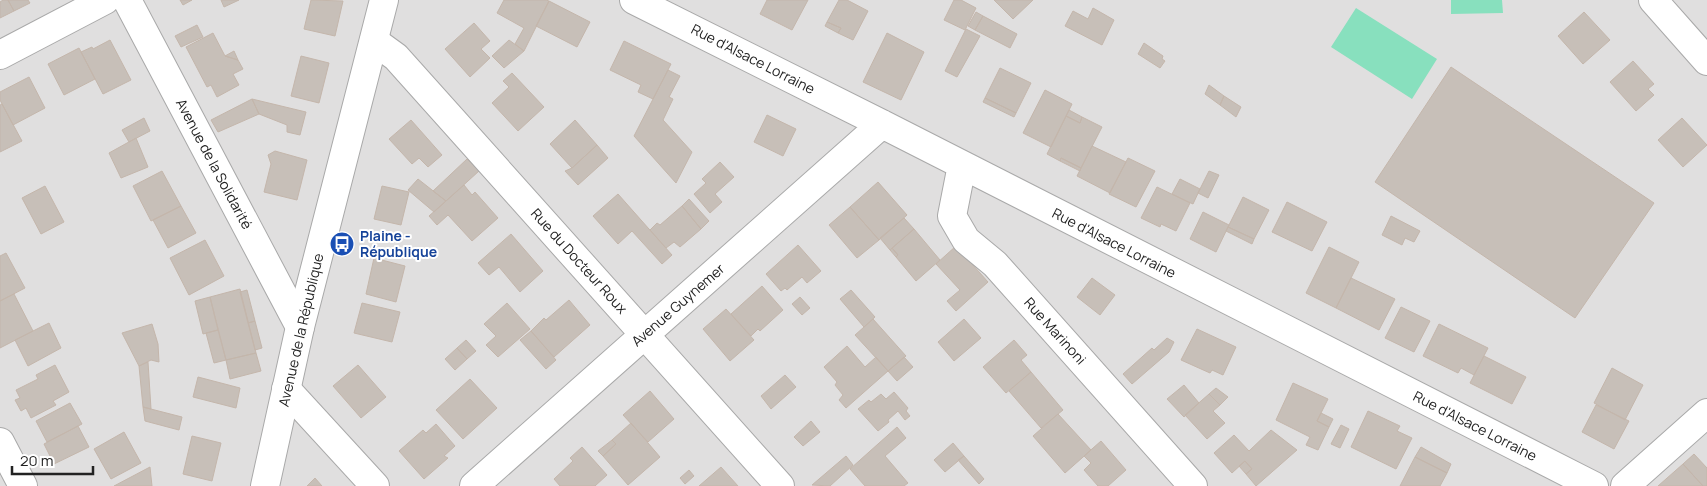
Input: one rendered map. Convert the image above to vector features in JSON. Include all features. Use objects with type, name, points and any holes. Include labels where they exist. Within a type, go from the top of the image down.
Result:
[{"type":"street","points":[[0,55],[105,0]]},
{"type":"street","name":"Avenue de la Solidarité","points":[[127,0],[300,327]]},
{"type":"street","name":"Avenue de la République","points":[[265,486],[300,327],[384,0]]},
{"type":"street","name":"Rue d'Alsace Lorraine","points":[[634,0],[1594,486]]},
{"type":"street","points":[[1653,0],[1707,61]]},
{"type":"street","name":"Rue du Docteur Roux","points":[[374,41],[396,56],[780,486]]},
{"type":"street","name":"Avenue Guynemer","points":[[474,486],[882,124]]},
{"type":"street","name":"Rue Marinoni","points":[[962,165],[952,216],[966,240],[996,264],[1193,486]]},
{"type":"street","points":[[286,389],[375,486]]},
{"type":"street","points":[[1625,486],[1707,413]]},
{"type":"street","points":[[0,442],[23,486]]},
{"type":"shaded area","points":[[0,0],[1707,0],[1707,486],[0,486]]},
{"type":"green space","points":[[1451,0],[1502,0],[1503,13],[1451,14]]},
{"type":"green space","points":[[1356,8],[1437,59],[1412,99],[1331,47]]},
{"type":"building","points":[[8,0],[14,11],[0,18],[0,2]]},
{"type":"building","points":[[8,0],[28,0],[30,3],[14,11]]},
{"type":"building","points":[[180,0],[192,0],[183,5]]},
{"type":"building","points":[[221,0],[239,0],[224,7]]},
{"type":"building","points":[[311,0],[343,1],[335,36],[304,29]]},
{"type":"building","points":[[504,0],[549,1],[524,51],[515,44],[524,28],[497,13]]},
{"type":"building","points":[[767,0],[808,0],[792,30],[760,14]]},
{"type":"building","points":[[839,0],[847,0],[868,11],[853,40],[838,33],[841,28],[827,22]]},
{"type":"building","points":[[954,0],[961,0],[976,8],[965,30],[944,20]]},
{"type":"building","points":[[994,0],[1033,0],[1013,19]]},
{"type":"building","points":[[549,1],[590,22],[577,47],[536,26]]},
{"type":"building","points":[[1093,8],[1114,20],[1102,45],[1065,26],[1073,11],[1088,19]]},
{"type":"building","points":[[976,12],[983,16],[975,30],[968,26]]},
{"type":"building","points":[[1584,12],[1610,40],[1583,64],[1558,36]]},
{"type":"building","points":[[983,16],[1017,34],[1010,48],[975,30]]},
{"type":"building","points":[[827,22],[841,28],[838,33],[825,26]]},
{"type":"building","points":[[474,23],[490,41],[481,49],[490,58],[470,77],[445,49]]},
{"type":"building","points":[[197,25],[203,37],[181,47],[175,36]]},
{"type":"building","points":[[966,29],[980,36],[957,77],[945,71]]},
{"type":"building","points":[[213,33],[225,56],[238,60],[243,69],[233,74],[239,85],[217,97],[211,85],[207,87],[186,47]]},
{"type":"building","points":[[887,33],[924,52],[901,100],[863,82]]},
{"type":"building","points":[[110,40],[131,80],[103,94],[81,52],[92,47],[93,49]]},
{"type":"building","points":[[509,40],[524,51],[504,68],[492,56]]},
{"type":"building","points":[[624,41],[671,64],[653,99],[638,92],[641,85],[610,70]]},
{"type":"building","points":[[1144,43],[1163,56],[1162,59],[1165,61],[1160,68],[1138,54]]},
{"type":"building","points":[[79,48],[95,79],[64,95],[48,64]]},
{"type":"building","points":[[234,51],[238,60],[225,56]]},
{"type":"building","points":[[301,56],[329,63],[319,103],[291,96]]},
{"type":"building","points":[[1633,61],[1654,84],[1648,89],[1654,95],[1636,111],[1610,82]]},
{"type":"building","points":[[1451,67],[1654,203],[1575,318],[1375,182]]},
{"type":"building","points":[[1000,68],[1031,83],[1016,113],[985,98]]},
{"type":"building","points":[[668,70],[680,76],[669,97],[673,99],[663,120],[692,152],[676,183],[634,136]]},
{"type":"building","points":[[512,73],[544,107],[518,131],[492,103],[509,87],[503,81]]},
{"type":"building","points":[[29,77],[45,108],[13,125],[0,100],[0,92]]},
{"type":"building","points":[[1209,85],[1224,96],[1220,105],[1205,94]]},
{"type":"building","points":[[1045,90],[1072,104],[1051,147],[1023,133]]},
{"type":"building","points":[[1224,96],[1241,107],[1236,117],[1220,105]]},
{"type":"building","points":[[985,98],[1016,113],[1014,117],[983,102]]},
{"type":"building","points":[[252,99],[259,114],[218,132],[211,120]]},
{"type":"building","points":[[252,99],[306,112],[300,135],[287,132],[287,125],[259,114]]},
{"type":"building","points":[[2,104],[22,141],[0,152],[0,105]]},
{"type":"building","points":[[1069,110],[1082,117],[1080,123],[1066,116]]},
{"type":"building","points":[[767,115],[796,129],[783,156],[754,142]]},
{"type":"building","points":[[1066,116],[1080,123],[1082,117],[1102,127],[1081,168],[1061,158],[1060,161],[1047,154]]},
{"type":"building","points":[[144,118],[150,131],[129,142],[122,130]]},
{"type":"building","points":[[1682,118],[1707,145],[1683,167],[1658,140]]},
{"type":"building","points":[[411,120],[442,155],[428,167],[419,158],[412,164],[389,139]]},
{"type":"building","points":[[575,120],[597,145],[572,168],[550,144]]},
{"type":"building","points":[[136,138],[148,167],[121,178],[109,153]]},
{"type":"building","points":[[597,145],[608,158],[578,185],[565,171],[572,168]]},
{"type":"building","points":[[1092,146],[1126,162],[1110,193],[1077,176]]},
{"type":"building","points":[[275,151],[307,160],[297,200],[264,192],[271,164],[268,155]]},
{"type":"building","points":[[1061,158],[1081,168],[1080,171],[1060,161]]},
{"type":"building","points":[[1128,158],[1155,171],[1136,207],[1109,194]]},
{"type":"building","points":[[467,159],[479,171],[446,201],[433,191]]},
{"type":"building","points":[[720,162],[734,177],[715,194],[722,202],[710,213],[694,194],[706,183],[702,179]]},
{"type":"building","points":[[162,171],[181,206],[151,221],[133,186]]},
{"type":"building","points":[[1209,171],[1219,175],[1208,198],[1198,193]]},
{"type":"building","points":[[418,179],[446,201],[434,212],[408,190]]},
{"type":"building","points":[[1180,179],[1200,189],[1193,204],[1172,194]]},
{"type":"building","points":[[878,182],[907,215],[879,240],[850,207]]},
{"type":"building","points":[[464,185],[472,195],[475,192],[498,218],[472,241],[448,215],[437,225],[429,216]]},
{"type":"building","points":[[45,186],[64,222],[41,234],[22,198]]},
{"type":"building","points":[[382,186],[409,192],[401,225],[374,219]]},
{"type":"building","points":[[1157,187],[1190,203],[1176,231],[1161,224],[1160,227],[1141,218]]},
{"type":"building","points":[[618,194],[672,255],[662,264],[632,231],[618,244],[593,216]]},
{"type":"building","points":[[1243,197],[1269,210],[1254,239],[1228,227]]},
{"type":"building","points":[[689,199],[709,221],[701,229],[682,206]]},
{"type":"building","points":[[1287,202],[1327,222],[1312,251],[1272,232]]},
{"type":"building","points":[[181,206],[196,233],[168,248],[153,220]]},
{"type":"building","points":[[682,206],[701,229],[680,247],[674,242],[666,248],[650,230],[657,223],[660,225]]},
{"type":"building","points":[[850,207],[879,240],[857,258],[829,225]]},
{"type":"building","points":[[1203,212],[1229,225],[1216,252],[1190,239]]},
{"type":"building","points":[[1391,216],[1420,231],[1414,242],[1405,238],[1402,245],[1382,235]]},
{"type":"building","points":[[904,218],[914,229],[890,250],[880,238]]},
{"type":"building","points":[[1228,227],[1254,239],[1252,244],[1226,231]]},
{"type":"building","points":[[914,229],[940,260],[916,281],[896,257],[898,255],[892,248]]},
{"type":"building","points":[[511,234],[543,271],[520,292],[499,267],[489,275],[478,263]]},
{"type":"building","points":[[205,240],[224,276],[189,295],[170,258]]},
{"type":"building","points":[[798,245],[821,271],[807,283],[802,277],[787,290],[785,288],[781,291],[766,274]]},
{"type":"building","points":[[956,246],[988,282],[956,311],[947,301],[960,290],[936,264]]},
{"type":"building","points":[[1329,247],[1359,262],[1336,308],[1306,293]]},
{"type":"building","points":[[892,248],[898,255],[896,257],[890,250]]},
{"type":"building","points":[[6,253],[25,288],[0,301],[0,256]]},
{"type":"building","points":[[374,258],[405,266],[396,302],[366,294]]},
{"type":"building","points":[[1092,278],[1115,295],[1100,315],[1077,297]]},
{"type":"building","points":[[1351,278],[1395,299],[1379,330],[1336,308]]},
{"type":"building","points":[[762,286],[783,310],[760,331],[758,329],[751,336],[731,314]]},
{"type":"building","points":[[240,289],[256,353],[226,360],[210,297]]},
{"type":"building","points":[[247,290],[255,321],[248,323],[240,292]]},
{"type":"building","points":[[851,290],[875,317],[864,327],[840,299]]},
{"type":"building","points":[[14,294],[33,331],[0,348],[0,301]]},
{"type":"building","points":[[210,297],[218,330],[203,334],[195,301]]},
{"type":"building","points":[[800,297],[810,308],[802,315],[792,304]]},
{"type":"building","points":[[569,300],[590,325],[554,357],[531,331],[544,318],[546,320]]},
{"type":"building","points":[[362,303],[400,312],[392,342],[354,333]]},
{"type":"building","points":[[507,303],[530,329],[498,357],[486,345],[496,336],[484,324]]},
{"type":"building","points":[[1401,307],[1430,321],[1414,352],[1385,338]]},
{"type":"building","points":[[726,309],[754,340],[730,361],[703,329]]},
{"type":"building","points":[[873,319],[906,356],[888,371],[855,335]]},
{"type":"building","points":[[964,319],[981,338],[954,361],[938,342]]},
{"type":"building","points":[[255,321],[262,348],[255,350],[248,323]]},
{"type":"building","points":[[49,323],[61,348],[28,366],[15,340]]},
{"type":"building","points":[[152,324],[158,344],[159,362],[151,360],[139,366],[122,333]]},
{"type":"building","points":[[1439,324],[1488,348],[1474,375],[1461,368],[1458,373],[1423,356]]},
{"type":"building","points":[[1197,329],[1236,347],[1223,375],[1212,370],[1210,373],[1181,360]]},
{"type":"building","points":[[218,330],[226,360],[214,363],[206,333]]},
{"type":"building","points":[[531,331],[556,360],[546,369],[520,340]]},
{"type":"building","points":[[1167,338],[1174,342],[1169,352],[1132,384],[1123,374],[1152,348],[1154,350]]},
{"type":"building","points":[[466,340],[476,351],[467,359],[457,348]]},
{"type":"building","points":[[1014,340],[1027,355],[1021,360],[1031,372],[1006,393],[983,367]]},
{"type":"building","points":[[847,346],[865,367],[876,357],[888,371],[846,408],[839,400],[843,395],[835,385],[837,382],[824,367]]},
{"type":"building","points":[[457,348],[467,359],[455,370],[445,359]]},
{"type":"building","points":[[256,353],[261,371],[230,379],[226,360]]},
{"type":"building","points":[[1484,356],[1526,377],[1512,404],[1470,383]]},
{"type":"building","points":[[904,357],[913,367],[897,381],[888,371]]},
{"type":"building","points":[[148,362],[151,409],[143,407],[139,366]]},
{"type":"building","points":[[55,365],[69,392],[53,401],[56,405],[31,418],[26,408],[21,411],[15,400],[20,398],[16,390],[38,379],[36,375]]},
{"type":"building","points":[[358,365],[386,397],[361,418],[333,386]]},
{"type":"building","points":[[1612,368],[1643,385],[1625,420],[1594,403]]},
{"type":"building","points":[[1031,372],[1063,410],[1041,428],[1009,391]]},
{"type":"building","points":[[785,375],[796,387],[771,409],[761,396]]},
{"type":"building","points":[[198,377],[240,388],[236,408],[193,397]]},
{"type":"building","points":[[470,379],[497,408],[463,439],[436,410]]},
{"type":"building","points":[[1293,383],[1328,399],[1317,421],[1329,427],[1318,450],[1306,445],[1310,437],[1276,420]]},
{"type":"building","points":[[1184,385],[1199,403],[1184,417],[1167,399]]},
{"type":"building","points":[[1216,388],[1228,397],[1220,405],[1209,394]]},
{"type":"building","points":[[650,391],[674,419],[648,442],[623,415]]},
{"type":"building","points":[[894,392],[908,408],[906,411],[910,416],[905,420],[898,411],[878,431],[858,409],[869,400],[871,402],[881,394],[886,399]]},
{"type":"building","points":[[1209,394],[1220,405],[1213,411],[1225,423],[1207,439],[1185,415]]},
{"type":"building","points":[[70,403],[82,424],[47,442],[36,421]]},
{"type":"building","points":[[1596,405],[1629,421],[1614,449],[1582,432]]},
{"type":"building","points":[[143,407],[182,417],[179,430],[145,421]]},
{"type":"building","points":[[1368,411],[1400,426],[1397,431],[1412,438],[1396,469],[1351,447]]},
{"type":"building","points":[[1321,413],[1333,419],[1329,427],[1317,421]]},
{"type":"building","points":[[1058,414],[1091,450],[1065,473],[1033,436]]},
{"type":"building","points":[[811,421],[820,432],[803,446],[794,437]]},
{"type":"building","points":[[631,423],[660,457],[628,485],[603,456],[616,444],[612,440]]},
{"type":"building","points":[[436,424],[455,446],[444,456],[448,458],[424,479],[399,451],[423,430],[426,433]]},
{"type":"building","points":[[1341,425],[1349,429],[1340,448],[1331,444]]},
{"type":"building","points":[[78,426],[89,447],[54,464],[44,444]]},
{"type":"building","points":[[897,427],[906,438],[885,456],[908,483],[904,486],[865,486],[850,469]]},
{"type":"building","points":[[1271,430],[1297,450],[1256,486],[1246,474],[1252,469],[1245,461],[1232,473],[1214,453],[1234,435],[1249,451]]},
{"type":"building","points":[[124,432],[141,463],[111,479],[94,449]]},
{"type":"building","points":[[192,436],[221,443],[212,481],[183,474]]},
{"type":"building","points":[[612,440],[616,444],[603,456],[598,451]]},
{"type":"building","points":[[1101,441],[1126,470],[1108,486],[1098,486],[1084,470],[1091,463],[1084,456]]},
{"type":"building","points":[[953,443],[964,456],[945,472],[934,460]]},
{"type":"building","points":[[582,447],[607,475],[595,486],[560,486],[554,479],[573,461],[570,458]]},
{"type":"building","points":[[1421,447],[1451,464],[1447,473],[1415,457]]},
{"type":"building","points":[[1694,454],[1707,468],[1707,486],[1703,486],[1683,464]]},
{"type":"building","points":[[846,456],[853,465],[830,486],[812,485]]},
{"type":"building","points":[[964,456],[984,479],[979,484],[958,460]]},
{"type":"building","points":[[1415,457],[1447,473],[1440,486],[1400,486]]},
{"type":"building","points":[[1245,461],[1252,469],[1246,474],[1239,466]]},
{"type":"building","points":[[1683,464],[1703,486],[1658,486]]},
{"type":"building","points":[[150,467],[152,486],[114,486]]},
{"type":"building","points":[[721,467],[738,486],[699,486]]},
{"type":"building","points":[[689,470],[694,476],[685,484],[680,478]]},
{"type":"building","points":[[315,478],[322,486],[307,486]]},
{"type":"place","name":"Plaine - République","points":[[342,244]]}]
